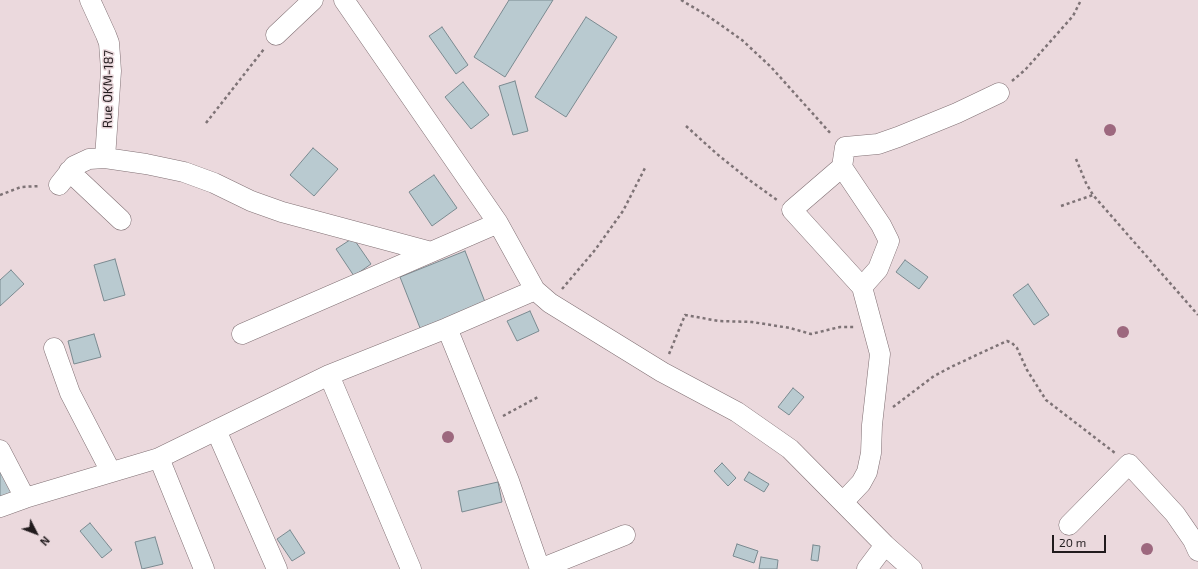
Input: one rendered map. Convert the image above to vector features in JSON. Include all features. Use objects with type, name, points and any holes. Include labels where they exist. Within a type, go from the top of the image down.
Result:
[{"type":"street","name":"Rue OKM-187","points":[[90,0],[109,43],[111,71],[105,158]]},
{"type":"street","points":[[276,35],[313,0]]},
{"type":"street","points":[[344,0],[498,223],[535,290],[550,303],[662,372],[737,412],[790,449],[885,545],[912,569]]},
{"type":"street","points":[[843,502],[861,482],[867,472],[871,453],[872,425],[880,354],[862,287],[792,210],[842,167],[845,147],[878,144],[898,137],[999,93]]},
{"type":"street","points":[[122,220],[64,178],[80,162],[89,159],[105,158],[146,164],[184,172],[214,183],[251,201],[282,212],[431,252]]},
{"type":"street","points":[[842,167],[881,225],[889,241],[878,269],[862,287]]},
{"type":"street","points":[[242,334],[498,223]]},
{"type":"street","points":[[0,507],[25,498],[159,458],[328,375],[447,328],[535,290]]},
{"type":"street","points":[[447,328],[484,424],[509,481],[540,569],[625,535]]},
{"type":"street","points":[[54,348],[70,393],[110,472]]},
{"type":"street","points":[[328,375],[411,569]]},
{"type":"street","points":[[216,430],[277,569]]},
{"type":"street","points":[[0,450],[25,498]]},
{"type":"street","points":[[159,458],[204,569]]},
{"type":"street","points":[[1069,525],[1129,464],[1175,514],[1193,540],[1198,551]]},
{"type":"street","points":[[867,569],[885,545]]},
{"type":"path","points":[[681,0],[708,16],[742,40],[771,67],[822,125],[845,147]]},
{"type":"path","points":[[999,93],[1024,70],[1074,16],[1081,0]]},
{"type":"path","points":[[206,123],[276,35]]},
{"type":"path","points":[[686,126],[748,179],[792,210]]},
{"type":"path","points":[[1076,159],[1086,183],[1093,195],[1198,315]]},
{"type":"path","points":[[550,303],[595,250],[619,216],[645,168]]},
{"type":"path","points":[[0,195],[21,187],[64,178]]},
{"type":"path","points":[[1061,206],[1093,195]]},
{"type":"path","points":[[662,372],[685,315],[718,321],[767,324],[812,334],[840,327],[873,327]]},
{"type":"path","points":[[872,425],[909,394],[934,376],[1007,341],[1012,343],[1017,348],[1027,370],[1046,400],[1129,464]]},
{"type":"path","points":[[484,424],[510,414],[538,397]]},
{"type":"building","points":[[509,0],[553,0],[505,77],[474,57]]},
{"type":"building","points":[[586,17],[617,37],[566,117],[535,97]]},
{"type":"building","points":[[442,27],[468,65],[456,74],[429,36]]},
{"type":"building","points":[[515,81],[528,131],[513,135],[499,86]]},
{"type":"building","points":[[463,82],[489,115],[471,129],[445,97]]},
{"type":"building","points":[[313,148],[338,169],[314,196],[290,175]]},
{"type":"building","points":[[434,175],[457,208],[432,226],[409,192]]},
{"type":"building","points":[[353,238],[371,264],[354,276],[336,249]]},
{"type":"building","points":[[465,251],[487,307],[422,333],[400,277]]},
{"type":"building","points":[[115,259],[125,295],[104,301],[94,265]]},
{"type":"building","points":[[905,260],[928,277],[919,289],[896,272]]},
{"type":"building","points":[[11,270],[24,284],[0,306],[0,280]]},
{"type":"building","points":[[1028,284],[1049,315],[1034,325],[1013,295]]},
{"type":"building","points":[[530,311],[539,331],[517,341],[507,321]]},
{"type":"building","points":[[94,334],[101,357],[74,364],[68,341]]},
{"type":"building","points":[[793,388],[804,397],[789,415],[778,407]]},
{"type":"building","points":[[0,462],[18,492],[0,497]]},
{"type":"building","points":[[722,463],[736,478],[728,486],[714,471]]},
{"type":"building","points":[[749,472],[769,484],[764,492],[744,480]]},
{"type":"building","points":[[498,482],[502,502],[462,512],[458,491]]},
{"type":"building","points":[[90,523],[112,550],[102,558],[80,531]]},
{"type":"building","points":[[290,530],[305,553],[292,561],[277,539]]},
{"type":"building","points":[[155,537],[163,564],[142,569],[135,542]]},
{"type":"building","points":[[737,544],[758,551],[754,563],[733,556]]},
{"type":"building","points":[[813,545],[820,546],[818,561],[811,560]]},
{"type":"building","points":[[761,557],[778,560],[777,569],[759,569]]}]
